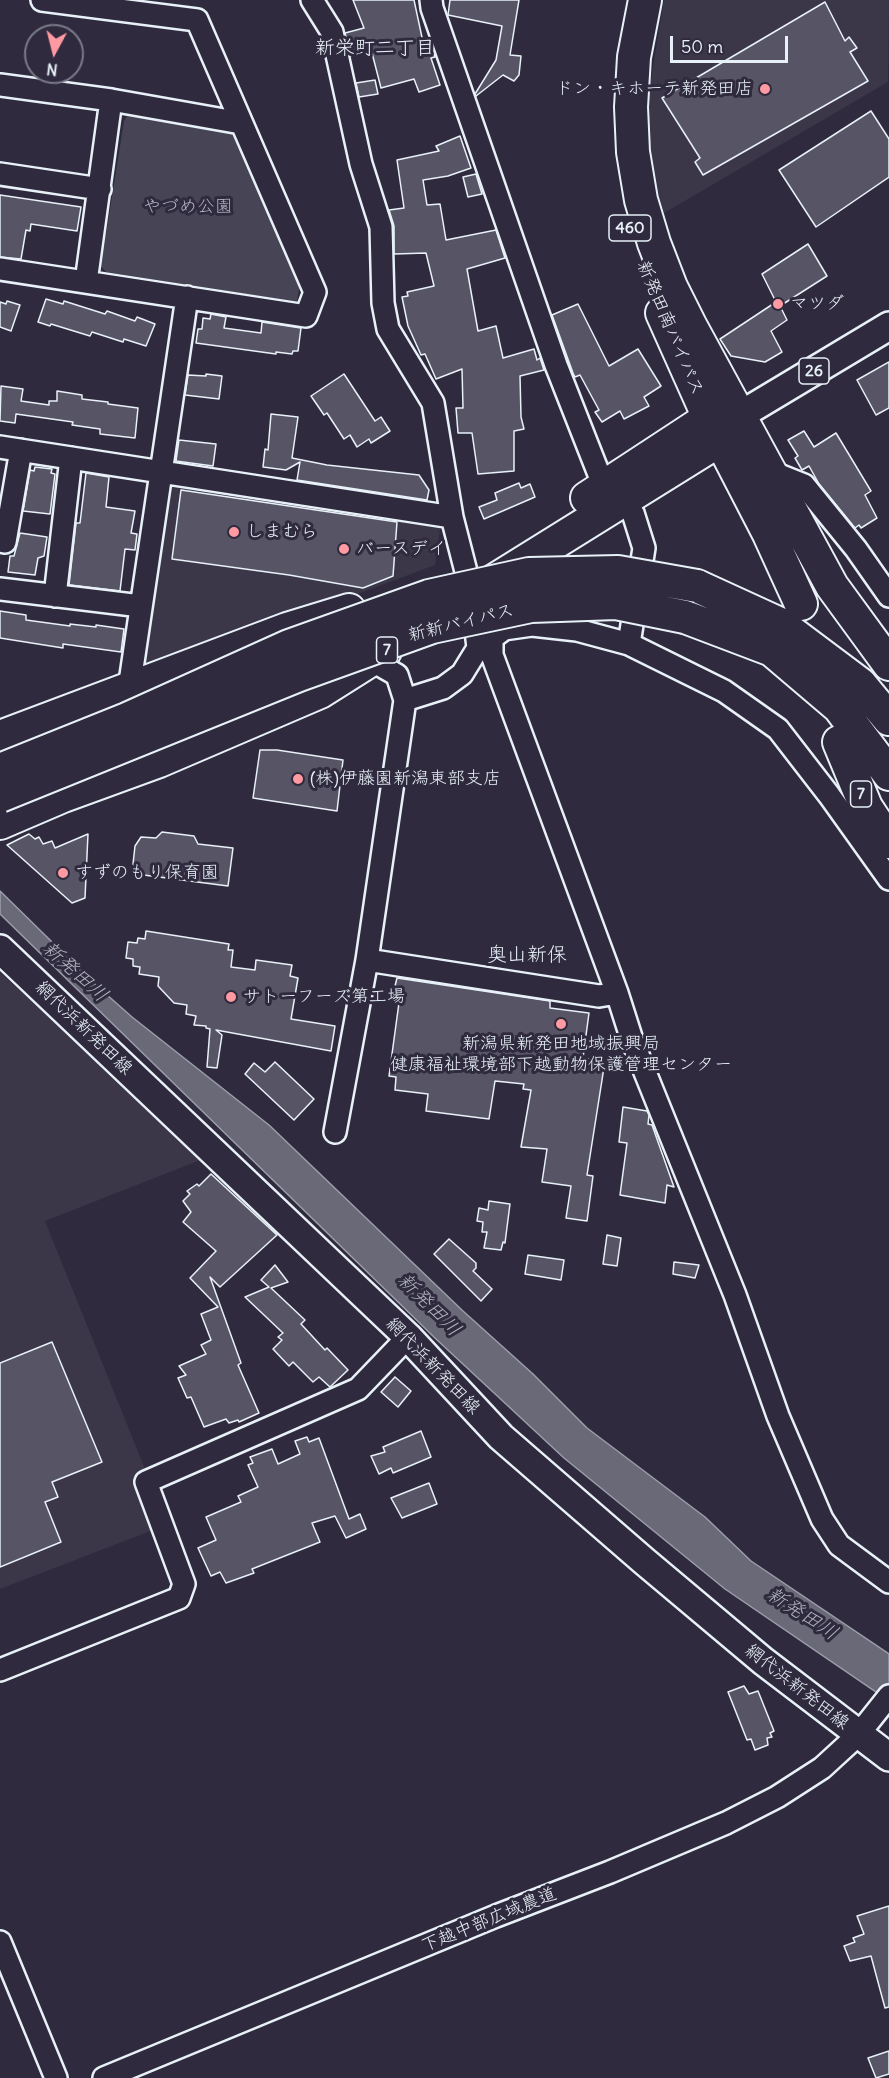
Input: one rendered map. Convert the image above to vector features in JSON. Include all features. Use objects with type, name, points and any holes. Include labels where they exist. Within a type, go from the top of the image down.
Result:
[{"type":"highway","name":"新発田南バイパス","points":[[625,0],[618,43],[613,111],[615,156],[625,209],[639,259],[714,429],[769,534],[801,604]]},
{"type":"highway","name":"新発田南バイパス","points":[[645,0],[634,57],[631,107],[633,152],[641,200],[654,243],[671,287],[831,586],[889,664]]},
{"type":"highway","name":"7","points":[[0,823],[63,796],[159,761],[320,692],[371,660],[470,585],[605,475],[740,416]]},
{"type":"highway","name":"7","points":[[0,737],[287,629],[470,585],[714,429]]},
{"type":"highway","name":"新新バイパス","points":[[0,770],[127,719],[289,646],[429,596],[529,574],[618,572],[697,586],[780,624],[860,684],[889,719]]},
{"type":"highway","name":"新新バイパス","points":[[0,796],[299,675],[432,627],[531,606],[616,603],[685,617],[772,650],[839,707],[889,774]]},
{"type":"highway","name":"7","points":[[840,742],[866,807],[889,842]]},
{"type":"main road","name":"26","points":[[740,416],[889,326]]},
{"type":"main road","name":"網代浜新発田線","points":[[0,949],[408,1337],[501,1437],[644,1562],[763,1661],[889,1757]]},
{"type":"street","points":[[0,269],[306,315],[315,292],[196,20],[42,0]]},
{"type":"street","points":[[312,0],[333,32],[361,164],[381,227],[383,303],[388,329],[433,403],[452,516],[485,643],[492,655],[617,993],[632,1040],[735,1295],[778,1416],[822,1519],[839,1545],[889,1582]]},
{"type":"street","points":[[431,0],[556,365],[605,475]]},
{"type":"street","points":[[0,85],[111,100],[241,123]]},
{"type":"street","points":[[86,282],[111,100]]},
{"type":"street","points":[[0,174],[100,189]]},
{"type":"street","points":[[129,689],[187,297]]},
{"type":"street","points":[[0,541],[5,542],[10,449],[452,516]]},
{"type":"street","points":[[55,596],[71,458]]},
{"type":"street","points":[[769,471],[804,485],[856,549],[889,596]]},
{"type":"street","points":[[629,644],[644,548],[633,513]]},
{"type":"street","points":[[0,589],[141,606]]},
{"type":"street","points":[[405,700],[443,688],[462,674],[485,643],[504,629],[531,626],[577,630],[629,644],[724,691],[778,729],[889,879]]},
{"type":"street","points":[[335,1132],[367,960],[405,700],[397,675],[371,660]]},
{"type":"street","points":[[367,960],[599,996],[617,993]]},
{"type":"street","points":[[0,1670],[179,1598],[184,1584],[146,1482],[358,1389],[408,1337]]},
{"type":"street","name":"下越中部広域農道","points":[[104,2078],[726,1823],[777,1797],[822,1768],[858,1735],[884,1703]]},
{"type":"street","points":[[0,1942],[56,2078]]},
{"type":"shaded area","points":[[664,0],[889,0],[888,82],[664,213],[656,191],[646,111]]},
{"type":"shaded area","points":[[168,480],[442,515],[435,565],[141,675]]},
{"type":"shaded area","points":[[0,973],[208,1157],[45,1221],[145,1469],[153,1530],[0,1589]]},
{"type":"green space","name":"やづめ公園","points":[[127,116],[238,131],[301,275],[297,302],[106,272],[101,266],[124,121]]},
{"type":"water","name":"新発田川","points":[[0,891],[132,1017],[269,1125],[463,1311],[533,1374],[587,1428],[705,1517],[751,1561],[889,1654],[889,1701],[725,1589],[564,1458],[436,1339],[0,914]]},
{"type":"building","points":[[353,0],[414,0],[423,42],[429,39],[435,57],[431,58],[440,85],[419,92],[414,79],[381,88],[371,49],[350,56],[345,33],[364,28]]},
{"type":"building","points":[[450,0],[519,0],[510,55],[521,56],[519,75],[514,81],[503,75],[476,96],[475,94],[496,60],[502,26],[448,15]]},
{"type":"building","name":"ドン・キホーテ新発田店","points":[[825,2],[845,41],[849,37],[857,48],[850,52],[868,81],[703,175],[695,162],[700,158],[662,98]]},
{"type":"building","points":[[375,80],[378,94],[359,97],[356,83]]},
{"type":"building","points":[[871,111],[889,139],[889,177],[816,227],[779,170]]},
{"type":"building","points":[[460,136],[471,168],[448,176],[423,180],[427,205],[440,204],[446,240],[496,230],[505,258],[467,269],[478,331],[496,326],[503,358],[534,349],[537,360],[540,358],[544,370],[520,376],[521,417],[524,429],[514,431],[514,471],[478,474],[472,433],[458,433],[456,408],[463,408],[462,369],[436,379],[425,354],[421,355],[408,326],[402,297],[408,296],[407,292],[434,286],[426,253],[394,254],[394,226],[389,210],[404,208],[397,160],[439,151],[436,146]]},
{"type":"building","points":[[476,174],[482,194],[468,197],[463,177]]},
{"type":"building","points":[[0,195],[81,207],[77,231],[31,224],[30,231],[26,230],[21,259],[0,257]]},
{"type":"building","name":"マツダ","points":[[808,244],[827,276],[780,306],[787,320],[771,331],[782,352],[765,362],[731,356],[720,339],[776,302],[762,274]]},
{"type":"building","points":[[46,299],[63,304],[64,301],[105,314],[107,311],[135,321],[137,317],[155,324],[146,346],[124,339],[123,342],[92,332],[90,336],[38,322]]},
{"type":"building","points":[[7,301],[20,305],[11,331],[0,327],[0,302],[6,304]]},
{"type":"building","points":[[578,304],[609,366],[638,349],[661,386],[644,397],[649,406],[624,419],[620,411],[602,422],[595,412],[599,410],[580,375],[575,377],[573,373],[552,315]]},
{"type":"building","points":[[211,314],[226,317],[224,328],[261,333],[262,322],[301,328],[298,351],[293,351],[292,354],[276,352],[276,354],[196,343],[198,329],[202,329],[203,318],[210,319]]},
{"type":"building","points":[[889,362],[889,408],[876,415],[857,380]]},
{"type":"building","points":[[206,374],[222,376],[219,399],[185,395],[188,375],[206,376]]},
{"type":"building","points":[[344,374],[375,421],[381,417],[390,431],[371,443],[369,439],[357,447],[350,435],[344,439],[327,413],[324,415],[311,396]]},
{"type":"building","points":[[1,386],[23,389],[21,401],[49,405],[49,401],[57,401],[57,391],[82,395],[82,399],[138,408],[135,438],[100,434],[100,429],[72,425],[73,422],[16,414],[15,423],[0,421]]},
{"type":"building","points":[[271,414],[298,417],[292,458],[327,465],[419,475],[429,490],[427,500],[297,480],[300,462],[286,470],[263,467],[265,449],[268,450]]},
{"type":"building","points":[[804,431],[814,447],[836,433],[871,491],[865,495],[877,518],[861,528],[859,525],[855,528],[819,484],[809,466],[802,470],[795,458],[798,456],[788,440]]},
{"type":"building","points":[[179,440],[216,444],[213,466],[176,461]]},
{"type":"building","points":[[35,467],[52,469],[51,473],[55,474],[50,514],[23,511],[30,470],[34,471]]},
{"type":"building","points":[[86,473],[109,477],[106,507],[135,511],[131,533],[137,534],[135,550],[125,549],[120,591],[69,585],[76,523],[80,523]]},
{"type":"building","points":[[519,483],[521,488],[530,484],[535,497],[484,519],[479,507],[497,500],[495,493]]},
{"type":"building","points":[[181,490],[397,522],[393,576],[363,588],[172,559]]},
{"type":"building","points":[[20,533],[47,537],[44,556],[38,558],[35,575],[8,572],[10,556],[14,556]]},
{"type":"building","points":[[0,611],[26,615],[26,620],[70,626],[70,624],[96,627],[96,625],[124,629],[121,652],[63,644],[63,648],[0,638]]},
{"type":"building","name":"(株)伊藤園新潟東部支店","points":[[260,750],[277,750],[343,760],[337,811],[253,798]]},
{"type":"building","points":[[162,832],[194,836],[198,844],[233,848],[228,886],[136,874],[137,869],[133,864],[135,846],[141,837],[156,838]]},
{"type":"building","name":"すずのもり保育園","points":[[29,834],[35,839],[39,837],[43,844],[52,841],[55,848],[88,834],[85,898],[72,903],[7,845]]},
{"type":"building","name":"サトーフーズ第工場","points":[[146,931],[229,944],[228,950],[233,950],[231,967],[255,970],[256,960],[292,965],[290,976],[298,978],[291,1019],[335,1026],[331,1051],[216,1030],[222,1035],[217,1068],[207,1067],[210,1029],[206,1026],[194,1025],[196,1016],[186,1014],[187,1005],[174,1003],[158,986],[159,977],[139,974],[140,967],[133,966],[133,959],[126,958],[128,942],[137,943],[138,938],[145,939]]},
{"type":"building","points":[[397,978],[550,1001],[550,1008],[589,1013],[583,1058],[605,1061],[587,1175],[593,1176],[587,1221],[566,1218],[571,1186],[542,1182],[547,1149],[521,1147],[531,1090],[523,1089],[524,1084],[495,1081],[489,1119],[426,1111],[428,1094],[395,1090],[396,1077],[389,1076],[401,988],[395,986]]},
{"type":"building","points":[[275,1062],[314,1099],[294,1120],[245,1074],[254,1063],[265,1072]]},
{"type":"building","points":[[623,1107],[647,1111],[649,1115],[648,1124],[652,1125],[674,1187],[667,1185],[665,1203],[620,1195],[627,1143],[619,1142]]},
{"type":"building","points":[[211,1174],[277,1235],[220,1287],[210,1277],[241,1363],[238,1365],[259,1413],[239,1422],[238,1420],[229,1423],[226,1419],[204,1427],[191,1397],[187,1398],[178,1378],[186,1375],[179,1366],[206,1354],[201,1345],[211,1340],[201,1314],[218,1307],[190,1278],[216,1251],[183,1222],[191,1212],[183,1201],[190,1194],[187,1191],[197,1184],[199,1186]]},
{"type":"building","points":[[489,1201],[510,1204],[505,1243],[503,1242],[501,1250],[484,1248],[487,1232],[482,1232],[483,1222],[477,1221],[479,1208],[488,1210]]},
{"type":"building","points":[[607,1235],[621,1238],[617,1266],[603,1264]]},
{"type":"building","points":[[449,1239],[476,1263],[473,1271],[492,1289],[481,1301],[434,1254]]},
{"type":"building","points":[[528,1255],[564,1260],[561,1280],[525,1274]]},
{"type":"building","points":[[674,1262],[699,1265],[695,1278],[673,1274]]},
{"type":"building","points":[[275,1265],[288,1282],[271,1288],[305,1320],[301,1324],[325,1350],[327,1348],[348,1370],[330,1387],[319,1377],[313,1382],[293,1362],[289,1366],[273,1349],[282,1340],[278,1337],[283,1333],[245,1297],[269,1287],[261,1280]]},
{"type":"building","points":[[52,1342],[102,1462],[52,1482],[58,1497],[45,1502],[61,1542],[0,1567],[0,1363]]},
{"type":"building","points":[[395,1377],[411,1391],[398,1407],[381,1392]]},
{"type":"building","points":[[421,1431],[431,1457],[393,1473],[391,1468],[379,1474],[371,1456],[385,1452],[383,1447]]},
{"type":"building","points":[[307,1437],[309,1442],[319,1438],[349,1519],[360,1514],[366,1529],[346,1538],[335,1516],[312,1523],[320,1542],[252,1569],[254,1573],[226,1583],[220,1572],[211,1576],[198,1548],[216,1540],[206,1517],[241,1502],[238,1496],[258,1487],[248,1465],[253,1463],[250,1457],[272,1449],[278,1464],[300,1454],[295,1441]]},
{"type":"building","points":[[429,1483],[437,1504],[402,1518],[391,1498]]},
{"type":"building","points":[[744,1686],[749,1694],[758,1691],[774,1731],[770,1733],[772,1737],[767,1738],[768,1745],[755,1750],[751,1739],[747,1740],[728,1692]]},
{"type":"building","points":[[889,1906],[889,2007],[885,2008],[871,1956],[850,1961],[844,1946],[855,1942],[853,1938],[864,1934],[857,1916]]},
{"type":"building","points":[[889,2051],[889,2074],[876,2078],[868,2058]]},
{"type":"tunnel","points":[[607,462],[622,491]]},
{"type":"place","name":"ドン・キホーテ新発田店","points":[[765,89]]},
{"type":"place","name":"マツダ","points":[[778,304]]},
{"type":"place","name":"しまむら","points":[[234,532]]},
{"type":"place","name":"バースデイ","points":[[344,549]]},
{"type":"place","name":"(株)伊藤園新潟東部支店","points":[[298,779]]},
{"type":"place","name":"すずのもり保育園","points":[[63,873]]},
{"type":"place","name":"サトーフーズ第工場","points":[[231,997]]},
{"type":"place","name":"新潟県新発田地域振興局 健康福祉環境部下越動物保護管理センター","points":[[561,1024]]},
{"type":"district","name":"新栄町二丁目","points":[[375,48]]},
{"type":"district","name":"奥山新保","points":[[527,955]]}]
